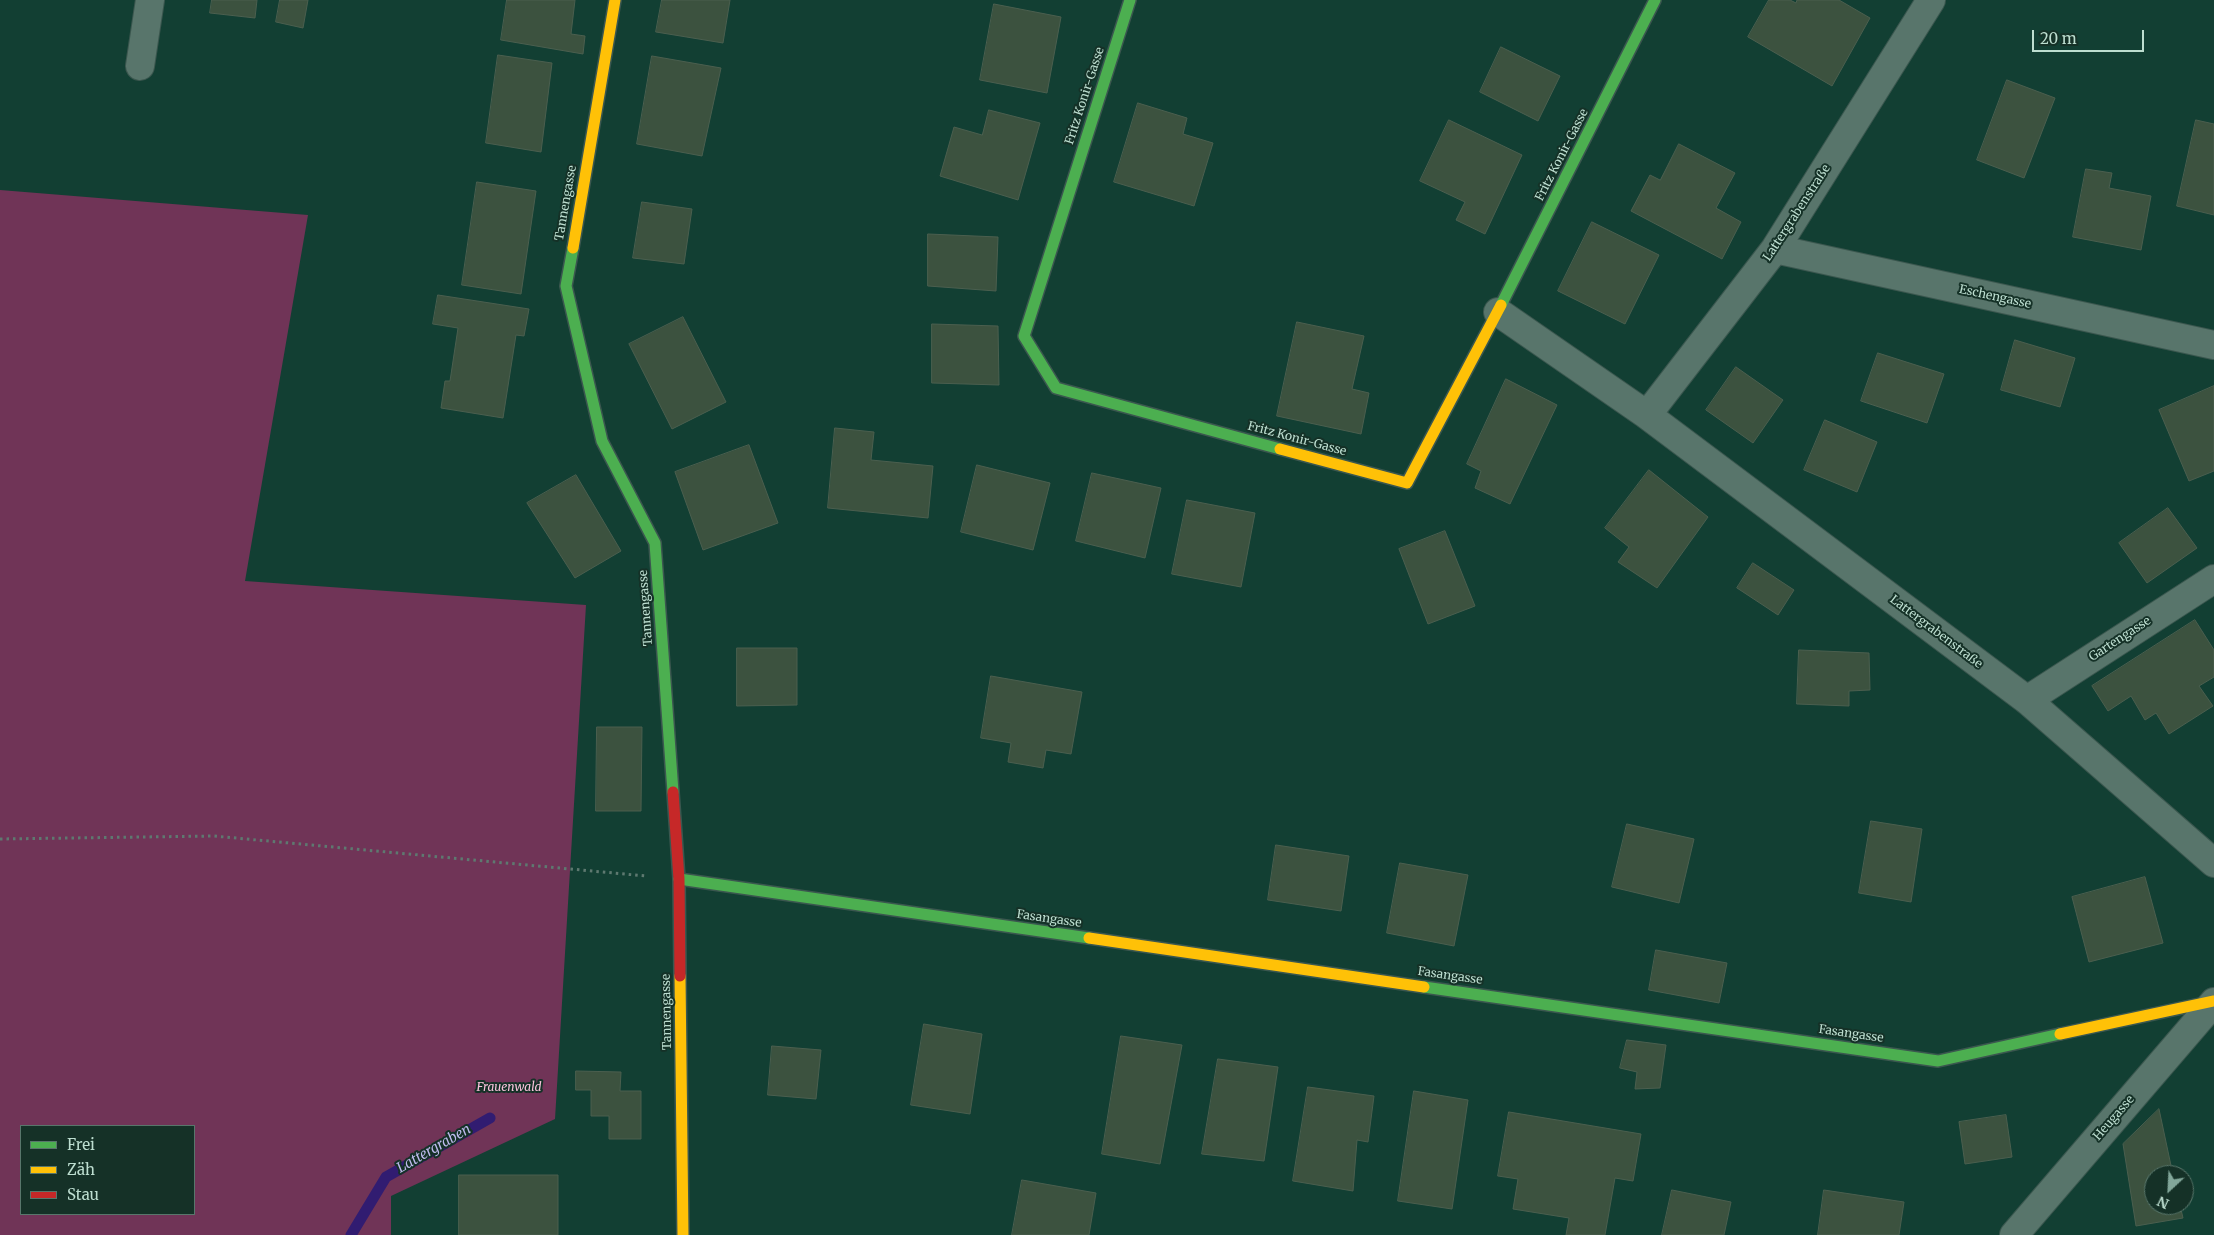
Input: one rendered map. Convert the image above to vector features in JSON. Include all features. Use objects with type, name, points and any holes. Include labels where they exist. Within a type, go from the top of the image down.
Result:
[{"type":"street","points":[[140,66],[150,0]]},
{"type":"street","name":"Tannengasse","points":[[615,0],[566,286],[602,441],[655,543],[679,879],[683,1235]]},
{"type":"street","name":"Fritz Konir-Gasse","points":[[1130,0],[1024,336],[1056,388],[1407,483],[1498,312],[1655,0]]},
{"type":"street","name":"Lattergrabenstraße","points":[[1647,415],[1775,249],[1932,0]]},
{"type":"street","name":"Eschengasse","points":[[1775,249],[2214,345]]},
{"type":"street","name":"Lattergrabenstraße","points":[[1498,312],[1647,415],[2027,700],[2214,863]]},
{"type":"street","name":"Gartengasse","points":[[2027,700],[2214,578]]},
{"type":"street","name":"Fasangasse","points":[[679,879],[1938,1061],[2214,1001]]},
{"type":"street","name":"Heugasse","points":[[2014,1235],[2214,1001]]},
{"type":"path","points":[[0,839],[214,836],[679,879]]},
{"type":"green space","name":"Frauenwald","points":[[0,190],[308,215],[245,581],[586,605],[555,1119],[391,1196],[391,1235],[0,1235]]},
{"type":"building","points":[[212,0],[257,0],[255,18],[210,13]]},
{"type":"building","points":[[280,0],[308,0],[303,28],[276,22]]},
{"type":"building","points":[[507,0],[575,0],[571,34],[585,36],[583,54],[501,40]]},
{"type":"building","points":[[662,0],[730,0],[723,43],[656,32]]},
{"type":"building","points":[[1769,0],[1790,0],[1796,3],[1797,0],[1839,0],[1870,18],[1832,86],[1748,37]]},
{"type":"building","points":[[994,4],[1061,17],[1047,93],[980,80]]},
{"type":"building","points":[[1501,47],[1560,76],[1538,121],[1480,92]]},
{"type":"building","points":[[498,55],[552,63],[541,152],[486,143]]},
{"type":"building","points":[[652,56],[721,68],[702,156],[637,144]]},
{"type":"building","points":[[2007,80],[2055,98],[2024,178],[1977,160]]},
{"type":"building","points":[[1138,103],[1187,118],[1183,134],[1213,143],[1194,206],[1114,182]]},
{"type":"building","points":[[989,110],[1040,123],[1018,200],[940,176],[954,127],[982,135]]},
{"type":"building","points":[[1449,120],[1522,155],[1485,234],[1456,220],[1465,202],[1420,181]]},
{"type":"building","points":[[2196,120],[2214,124],[2214,215],[2177,206]]},
{"type":"building","points":[[1679,144],[1735,173],[1716,208],[1741,222],[1722,259],[1631,211],[1650,175],[1660,180]]},
{"type":"building","points":[[2086,169],[2112,173],[2109,188],[2151,196],[2141,250],[2073,237]]},
{"type":"building","points":[[477,182],[536,191],[521,294],[462,285]]},
{"type":"building","points":[[642,202],[692,209],[684,264],[633,258]]},
{"type":"building","points":[[1592,222],[1659,255],[1625,324],[1558,291]]},
{"type":"building","points":[[928,234],[998,237],[996,291],[928,286]]},
{"type":"building","points":[[438,295],[529,309],[524,336],[516,335],[503,418],[441,408],[445,381],[450,381],[458,328],[433,324]]},
{"type":"building","points":[[683,317],[726,402],[672,429],[629,344]]},
{"type":"building","points":[[1297,322],[1364,336],[1352,389],[1369,393],[1361,434],[1277,416]]},
{"type":"building","points":[[932,324],[998,326],[999,385],[932,383]]},
{"type":"building","points":[[2015,340],[2075,358],[2060,407],[2001,390]]},
{"type":"building","points":[[1878,353],[1944,374],[1927,423],[1861,401]]},
{"type":"building","points":[[1736,367],[1783,400],[1753,443],[1706,410]]},
{"type":"building","points":[[1506,379],[1557,405],[1510,504],[1475,488],[1481,471],[1467,464]]},
{"type":"building","points":[[2214,386],[2214,471],[2189,481],[2159,410]]},
{"type":"building","points":[[1825,420],[1877,442],[1857,492],[1804,470]]},
{"type":"building","points":[[835,428],[874,432],[871,460],[933,466],[928,518],[828,508]]},
{"type":"building","points":[[749,445],[778,523],[703,550],[675,472]]},
{"type":"building","points":[[977,465],[1050,483],[1033,550],[961,532]]},
{"type":"building","points":[[1649,470],[1708,517],[1657,588],[1618,562],[1629,547],[1605,528]]},
{"type":"building","points":[[1092,473],[1161,488],[1145,558],[1076,541]]},
{"type":"building","points":[[576,475],[621,551],[575,578],[527,503]]},
{"type":"building","points":[[1187,500],[1255,513],[1241,587],[1172,574]]},
{"type":"building","points":[[2168,508],[2197,548],[2147,583],[2119,543]]},
{"type":"building","points":[[1445,531],[1475,606],[1428,624],[1399,549]]},
{"type":"building","points":[[1753,563],[1794,590],[1778,615],[1737,588]]},
{"type":"building","points":[[2195,620],[2214,650],[2214,677],[2199,686],[2213,706],[2169,734],[2156,713],[2145,720],[2131,696],[2108,711],[2092,686]]},
{"type":"building","points":[[737,648],[797,648],[797,705],[737,706]]},
{"type":"building","points":[[1799,650],[1869,653],[1870,690],[1849,691],[1849,706],[1797,704]]},
{"type":"building","points":[[991,676],[1082,692],[1071,754],[1046,750],[1043,768],[1008,762],[1011,743],[981,738]]},
{"type":"building","points":[[597,727],[642,727],[641,811],[596,811]]},
{"type":"building","points":[[1871,821],[1922,829],[1911,902],[1859,893]]},
{"type":"building","points":[[1627,824],[1694,839],[1679,903],[1612,887]]},
{"type":"building","points":[[1276,845],[1349,856],[1341,911],[1268,900]]},
{"type":"building","points":[[1400,863],[1468,875],[1454,946],[1387,933]]},
{"type":"building","points":[[2145,877],[2163,943],[2089,962],[2072,897]]},
{"type":"building","points":[[1656,950],[1727,963],[1719,1003],[1649,990]]},
{"type":"building","points":[[924,1024],[982,1034],[970,1114],[911,1105]]},
{"type":"building","points":[[1121,1036],[1182,1045],[1160,1164],[1102,1154]]},
{"type":"building","points":[[1627,1040],[1666,1045],[1660,1088],[1635,1089],[1637,1072],[1620,1068]]},
{"type":"building","points":[[772,1046],[821,1050],[816,1099],[768,1095]]},
{"type":"building","points":[[1218,1059],[1278,1067],[1264,1161],[1202,1154]]},
{"type":"building","points":[[576,1071],[621,1072],[620,1091],[641,1091],[641,1139],[609,1139],[609,1116],[591,1116],[591,1090],[576,1090]]},
{"type":"building","points":[[1308,1087],[1374,1096],[1368,1142],[1357,1140],[1353,1191],[1293,1181]]},
{"type":"building","points":[[1414,1091],[1468,1100],[1452,1209],[1398,1201]]},
{"type":"building","points":[[2159,1109],[2171,1165],[2144,1165],[2144,1215],[2182,1215],[2183,1218],[2136,1226],[2123,1144]]},
{"type":"building","points":[[1509,1112],[1641,1134],[1633,1181],[1615,1178],[1605,1235],[1566,1235],[1569,1218],[1513,1209],[1518,1179],[1498,1176]]},
{"type":"building","points":[[2006,1115],[2012,1157],[1965,1164],[1959,1122]]},
{"type":"building","points":[[459,1175],[558,1175],[558,1235],[459,1235]]},
{"type":"building","points":[[1022,1180],[1096,1193],[1089,1235],[1012,1235]]},
{"type":"building","points":[[1672,1190],[1731,1202],[1724,1235],[1662,1235]]},
{"type":"building","points":[[1824,1190],[1904,1202],[1899,1235],[1818,1235]]},
{"type":"waterway","name":"Lattergraben","points":[[351,1235],[386,1177],[490,1118]]},
{"type":"traffic: fast","points":[[1130,0],[1024,336],[1056,388],[1280,449]]},
{"type":"traffic: fast","points":[[1501,305],[1655,0]]},
{"type":"traffic: fast","points":[[573,248],[566,286],[602,441],[655,543],[673,792]]},
{"type":"traffic: fast","points":[[679,879],[1089,938]]},
{"type":"traffic: fast","points":[[1424,987],[1938,1061],[2060,1034]]},
{"type":"traffic: slow","points":[[573,248],[615,0]]},
{"type":"traffic: slow","points":[[1280,449],[1407,483],[1501,305]]},
{"type":"traffic: slow","points":[[1089,938],[1424,987]]},
{"type":"traffic: slow","points":[[680,976],[683,1235]]},
{"type":"traffic: slow","points":[[2060,1034],[2214,1001]]},
{"type":"traffic: jam","points":[[673,792],[679,879],[680,976]]}]
